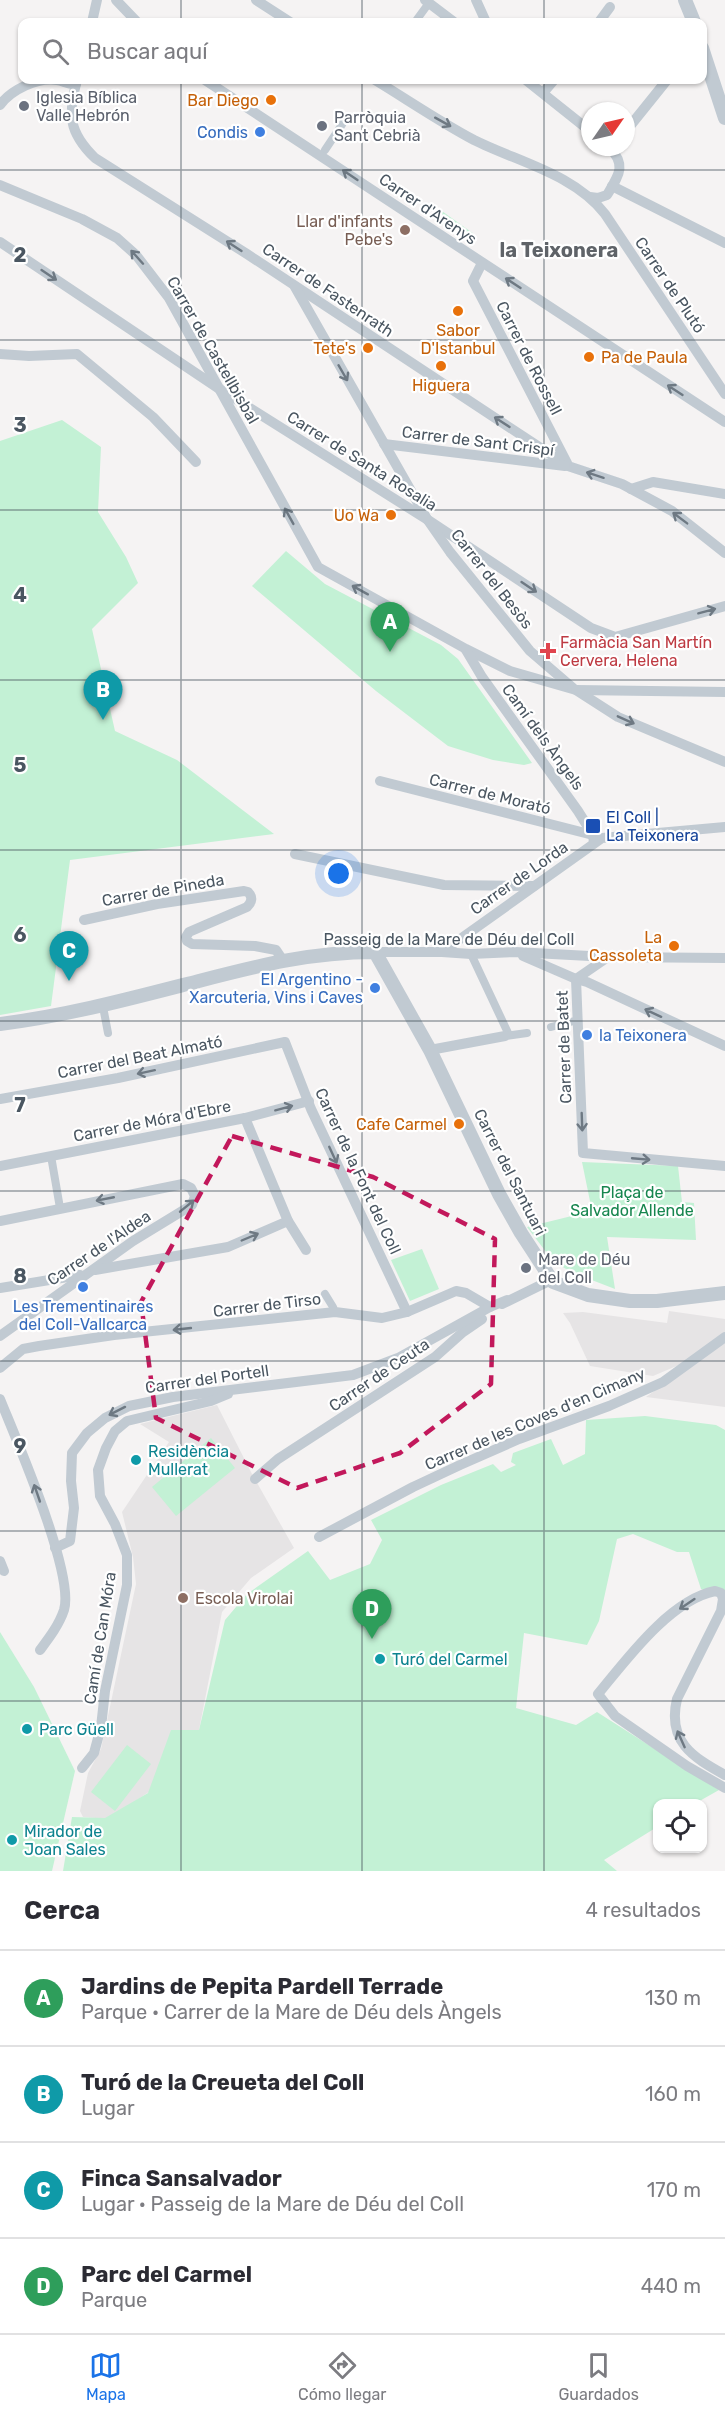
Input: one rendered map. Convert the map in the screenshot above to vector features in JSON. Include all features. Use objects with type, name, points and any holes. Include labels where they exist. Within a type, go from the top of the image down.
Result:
[{"type":"street","points":[[93,18],[98,0]]},
{"type":"street","points":[[116,0],[133,18]]},
{"type":"street","points":[[256,0],[284,18]]},
{"type":"street","points":[[476,0],[484,18]]},
{"type":"street","points":[[687,2],[693,18]]},
{"type":"street","points":[[417,18],[426,3],[448,18]]},
{"type":"street","points":[[601,18],[610,7]]},
{"type":"street","points":[[707,63],[725,118]]},
{"type":"street","points":[[0,105],[5,98],[33,84]]},
{"type":"street","name":"Carrer de Fastenrath","points":[[76,84],[72,100],[71,123],[81,144],[95,158],[568,466],[626,486],[672,511],[725,553]]},
{"type":"street","name":"Carrer d'Arenys","points":[[211,84],[725,422]]},
{"type":"street","name":"Carrer de Plutó","points":[[381,84],[474,140],[564,180],[590,197],[611,223],[725,394]]},
{"type":"street","points":[[531,84],[581,124]]},
{"type":"street","points":[[543,93],[551,84]]},
{"type":"street","points":[[635,120],[664,84]]},
{"type":"street","points":[[325,150],[342,120]]},
{"type":"street","points":[[603,212],[615,187],[620,165],[617,156]]},
{"type":"street","name":"Carrer de Castellbisbal","points":[[0,185],[82,219],[117,238],[136,255],[168,298],[318,567],[466,650]]},
{"type":"street","points":[[615,187],[725,243]]},
{"type":"street","points":[[590,197],[603,197],[615,187]]},
{"type":"street","name":"Carrer de Santa Rosalia","points":[[0,242],[218,388],[427,519],[591,628],[615,637],[725,606]]},
{"type":"street","name":"Carrer de Rossell","points":[[482,263],[473,281],[568,466]]},
{"type":"street","name":"Carrer del Besòs","points":[[294,286],[427,519],[450,552],[530,651],[576,690]]},
{"type":"street","points":[[0,354],[29,356],[76,354],[153,417],[196,462]]},
{"type":"street","name":"Carrer de Sant Crispí","points":[[384,444],[568,466]]},
{"type":"street","points":[[626,486],[653,482],[725,494]]},
{"type":"street","points":[[466,650],[510,671],[576,690],[725,692]]},
{"type":"street","name":"Camí dels Àngels","points":[[466,650],[593,839]]},
{"type":"street","points":[[576,690],[618,717],[725,762]]},
{"type":"street","name":"Carrer de Morató","points":[[380,781],[593,839]]},
{"type":"street","name":"Carrer de Lorda","points":[[441,952],[534,886],[593,839],[725,827]]},
{"type":"street","points":[[295,854],[444,885],[534,886]]},
{"type":"street","name":"Carrer de Pineda","points":[[84,920],[157,904],[244,891],[248,892],[252,900],[247,907],[189,932],[186,939],[192,944],[255,946],[276,950],[282,959]]},
{"type":"street","name":"Passeig de la Mare de Déu del Coll","points":[[0,1024],[66,1014],[282,959],[336,952],[471,954],[515,952],[608,957],[725,958]]},
{"type":"street","name":"Carrer del Santuari","points":[[375,952],[430,1050],[499,1194],[553,1282]]},
{"type":"street","points":[[515,952],[587,982],[725,1046]]},
{"type":"street","points":[[471,954],[507,1035]]},
{"type":"street","name":"Carrer de Batet","points":[[608,957],[576,979],[583,1153],[725,1166]]},
{"type":"street","points":[[104,1012],[108,1033]]},
{"type":"street","points":[[551,1027],[578,1020]]},
{"type":"street","points":[[430,1050],[527,1033]]},
{"type":"street","name":"Carrer del Beat Almató","points":[[0,1099],[118,1078],[285,1042]]},
{"type":"street","name":"Carrer de la Font del Coll","points":[[285,1042],[309,1101],[406,1312]]},
{"type":"street","name":"Carrer de Móra d'Ebre","points":[[0,1166],[245,1118],[309,1101]]},
{"type":"street","points":[[245,1118],[288,1221],[306,1250]]},
{"type":"street","points":[[0,1221],[60,1208],[51,1156]]},
{"type":"street","name":"Carrer de l'Aldea","points":[[1,1335],[91,1271],[194,1203],[194,1192],[188,1184],[183,1184],[60,1208]]},
{"type":"street","points":[[0,1288],[70,1278],[91,1271],[228,1247],[288,1221]]},
{"type":"street","name":"Carrer de Ceuta","points":[[255,1479],[278,1459],[435,1357],[463,1332],[507,1300],[547,1282],[553,1282]]},
{"type":"street","points":[[553,1282],[588,1295],[630,1301],[657,1301],[725,1293]]},
{"type":"street","name":"Carrer de Tirso","points":[[0,1368],[23,1349],[114,1335],[335,1312],[382,1318],[406,1312],[456,1291],[466,1293],[490,1307]]},
{"type":"street","points":[[325,1294],[333,1307]]},
{"type":"street","points":[[490,1307],[507,1300]]},
{"type":"street","name":"Carrer del Portell","points":[[55,1548],[70,1541],[74,1508],[71,1480],[72,1453],[87,1433],[105,1418],[149,1398],[236,1390],[352,1375],[398,1358],[490,1307]]},
{"type":"street","name":"Carrer de les Coves d'en Cimany","points":[[319,1537],[460,1465],[663,1382],[725,1337]]},
{"type":"street","name":"Camí de Can Móra","points":[[82,1768],[94,1753],[101,1727],[105,1691],[127,1585],[127,1555],[115,1524],[100,1496],[98,1470],[106,1448],[115,1431],[127,1421],[211,1401],[236,1390]]},
{"type":"street","points":[[0,1400],[31,1476],[55,1548],[65,1589],[64,1610],[52,1634],[40,1650]]},
{"type":"street","points":[[725,1775],[699,1761],[685,1748],[680,1740],[673,1715],[677,1699],[721,1611],[723,1599],[721,1593],[716,1591],[693,1599],[652,1630],[598,1694],[615,1716],[687,1766],[725,1788]]},
{"type":"highlighted area","points":[[232,1136],[373,1177],[495,1239],[491,1384],[400,1453],[297,1488],[156,1418],[141,1302]]},
{"type":"shaded area","points":[[669,1311],[725,1319],[725,1333],[686,1362],[653,1376],[590,1366],[563,1313],[583,1312],[667,1323]]},
{"type":"shaded area","points":[[725,1342],[725,1407],[646,1397],[691,1365]]},
{"type":"shaded area","name":"Escola Virolai","points":[[217,1405],[252,1474],[294,1548],[251,1578],[222,1612],[199,1730],[161,1784],[108,1819],[83,1817],[80,1811],[88,1773],[101,1749],[136,1584],[133,1557],[122,1512],[169,1442],[140,1424]]},
{"type":"green space","points":[[439,209],[474,234],[468,242],[433,218]]},
{"type":"green space","points":[[62,420],[101,447],[98,512],[126,557],[138,583],[92,629],[115,731],[177,760],[274,834],[70,860],[51,1006],[0,1015],[0,441]]},
{"type":"green space","points":[[286,551],[325,584],[441,645],[458,659],[532,763],[524,765],[493,760],[448,746],[376,691],[252,586]]},
{"type":"green space","name":"Plaça de Salvador Allende","points":[[582,1162],[678,1166],[682,1202],[694,1203],[696,1240],[607,1237],[615,1289],[571,1272],[553,1261],[527,1227],[592,1211]]},
{"type":"green space","points":[[422,1249],[439,1289],[410,1301],[391,1260]]},
{"type":"green space","points":[[645,1416],[716,1425],[725,1430],[725,1596],[701,1589],[689,1552],[677,1552],[633,1534],[617,1539],[599,1621],[587,1645],[524,1633],[516,1708],[576,1725],[597,1712],[719,1790],[703,1799],[653,1799],[653,1829],[604,1860],[617,1871],[63,1871],[72,1817],[105,1818],[148,1793],[171,1730],[199,1730],[225,1620],[247,1594],[308,1551],[330,1580],[370,1564],[382,1540],[371,1520],[441,1485],[493,1464],[501,1472],[516,1465],[511,1462],[513,1453],[551,1439],[563,1465],[585,1454],[586,1420]]},
{"type":"green space","points":[[211,1438],[235,1468],[176,1516],[152,1487]]},
{"type":"green space","name":"Parc Güell","points":[[0,1632],[34,1687],[75,1771],[52,1871],[0,1871]]},
{"type":"green space","points":[[127,1745],[151,1764],[115,1811],[91,1792]]},
{"type":"place","name":"Bar Diego","points":[[271,100]]},
{"type":"place","name":"Iglesia Bíblica Valle Hebrón","points":[[24,106]]},
{"type":"place","name":"Parròquia Sant Cebrià","points":[[322,126]]},
{"type":"place","name":"Condis","points":[[260,132]]},
{"type":"place","name":"Llar d'infants Pebe's","points":[[405,230]]},
{"type":"place","name":"Sabor D'Istanbul","points":[[458,311]]},
{"type":"place","name":"Tete's","points":[[368,348]]},
{"type":"place","name":"Pa de Paula","points":[[589,357]]},
{"type":"place","name":"Higuera","points":[[441,366]]},
{"type":"place","name":"Uo Wa","points":[[391,515]]},
{"type":"place","name":"Farmàcia San Martín Cervera, Helena","points":[[548,651]]},
{"type":"place","name":"Jardins de Pepita Pardell Terrade","points":[[390,652]]},
{"type":"place","name":"Turó de la Creueta del Coll","points":[[103,720]]},
{"type":"place","name":"El Coll | La Teixonera","points":[[593,826]]},
{"type":"place","name":"La Cassoleta","points":[[674,946]]},
{"type":"place","name":"Finca Sansalvador","points":[[69,981]]},
{"type":"place","name":"El Argentino - Xarcuteria, Vins i Caves","points":[[375,988]]},
{"type":"place","name":"la Teixonera","points":[[587,1035]]},
{"type":"place","name":"Cafe Carmel","points":[[459,1124]]},
{"type":"place","name":"Mare de Déu del Coll","points":[[526,1268]]},
{"type":"place","name":"Les Trementinaires del Coll-Vallcarca","points":[[83,1287]]},
{"type":"place","name":"Residència Mullerat","points":[[136,1460]]},
{"type":"place","name":"Escola Virolai","points":[[183,1598]]},
{"type":"place","name":"Parc del Carmel","points":[[372,1639]]},
{"type":"place","name":"Turó del Carmel","points":[[380,1659]]},
{"type":"place","name":"Parc Güell","points":[[27,1729]]},
{"type":"place","name":"Mirador de Joan Sales","points":[[12,1840]]},
{"type":"district","name":"la Teixonera","points":[[559,250]]}]
